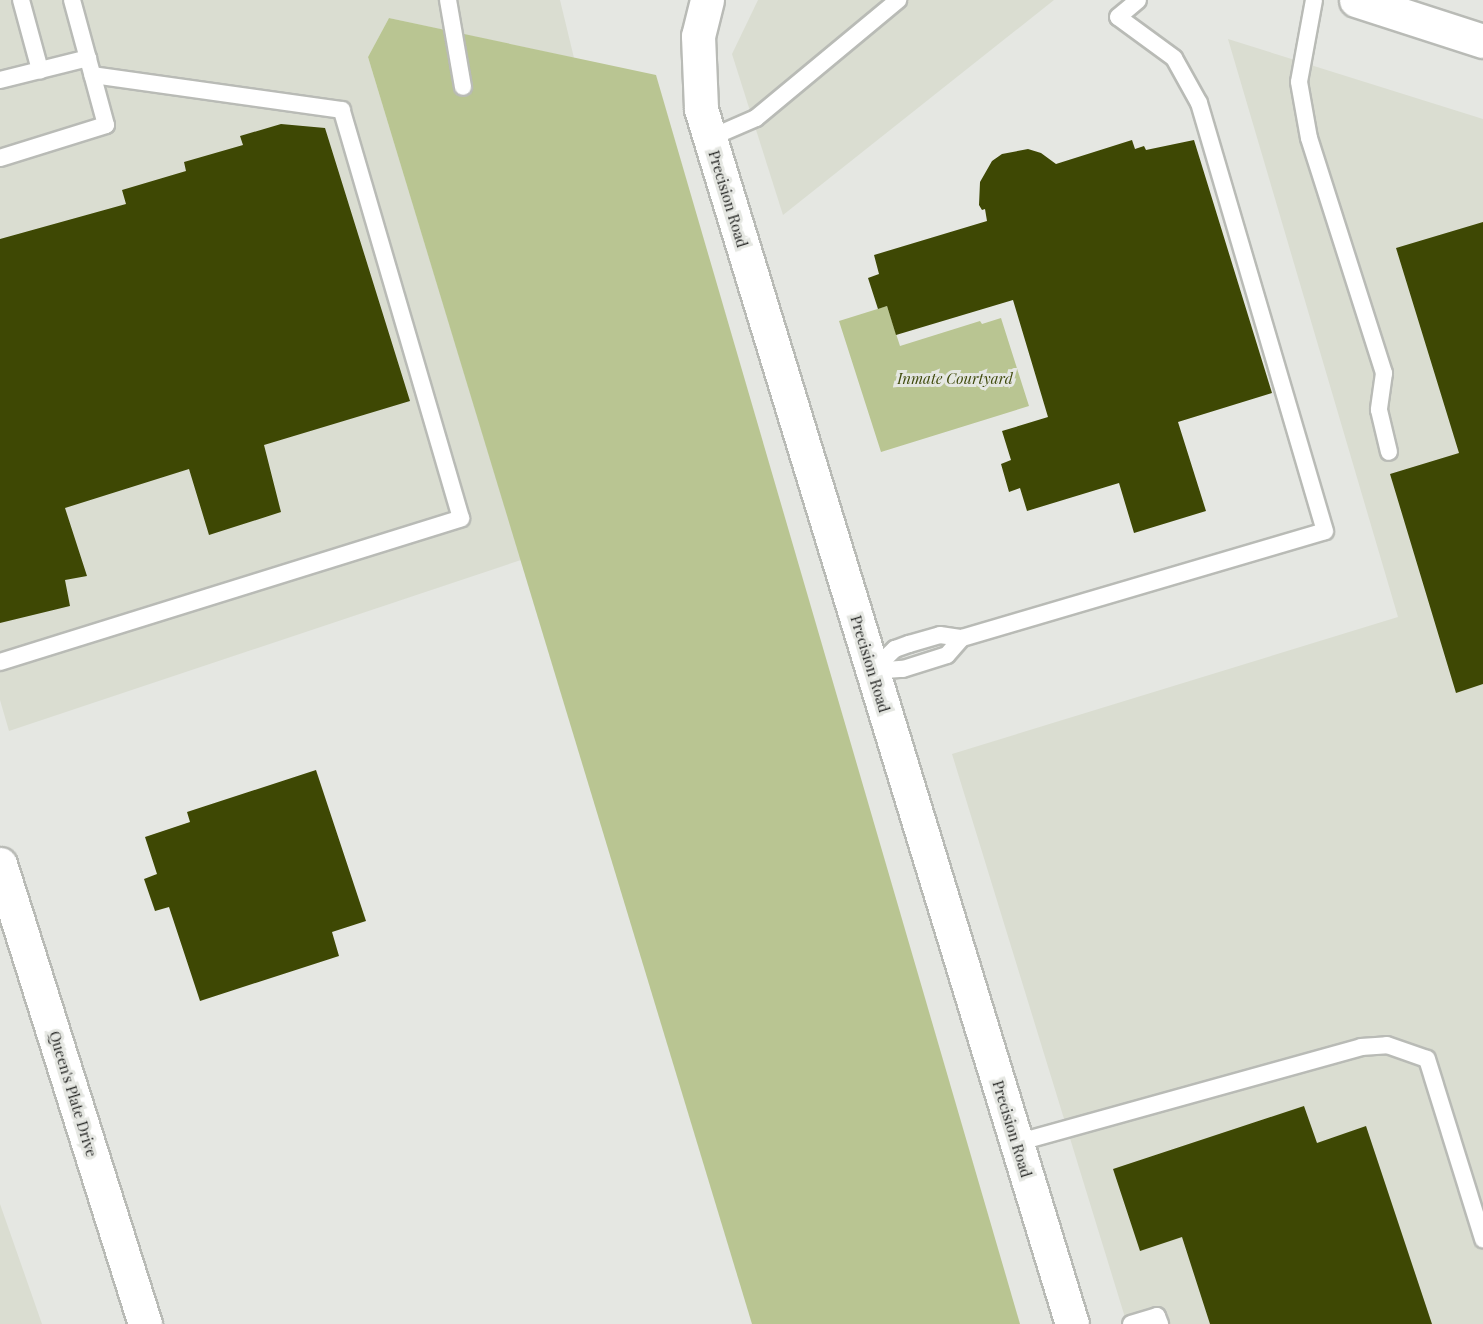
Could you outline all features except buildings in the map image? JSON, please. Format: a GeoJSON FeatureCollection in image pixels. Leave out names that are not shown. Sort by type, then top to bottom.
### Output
{"type":"FeatureCollection","features":[{"type":"Feature","properties":{"kind":"street","name":"Precision Road"},"geometry":{"type":"LineString","coordinates":[[706,0],[698,36],[701,109],[1072,1324]]}},
{"type":"Feature","properties":{"kind":"street"},"geometry":{"type":"LineString","coordinates":[[1356,0],[1483,41]]}},
{"type":"Feature","properties":{"kind":"street","name":"Queen's Plate Drive"},"geometry":{"type":"LineString","coordinates":[[0,864],[145,1324]]}},
{"type":"Feature","properties":{"kind":"lane"},"geometry":{"type":"LineString","coordinates":[[21,0],[40,70]]}},
{"type":"Feature","properties":{"kind":"lane"},"geometry":{"type":"LineString","coordinates":[[0,158],[106,125],[72,0]]}},
{"type":"Feature","properties":{"kind":"lane"},"geometry":{"type":"LineString","coordinates":[[448,0],[463,87]]}},
{"type":"Feature","properties":{"kind":"lane"},"geometry":{"type":"LineString","coordinates":[[710,138],[756,118],[898,0]]}},
{"type":"Feature","properties":{"kind":"lane"},"geometry":{"type":"LineString","coordinates":[[872,670],[903,669],[947,655],[962,638],[1325,531],[1199,103],[1174,58],[1118,17],[1138,0]]}},
{"type":"Feature","properties":{"kind":"lane"},"geometry":{"type":"LineString","coordinates":[[1314,0],[1299,82],[1309,138],[1383,373],[1378,410],[1389,452]]}},
{"type":"Feature","properties":{"kind":"lane"},"geometry":{"type":"LineString","coordinates":[[0,80],[88,58]]}},
{"type":"Feature","properties":{"kind":"lane"},"geometry":{"type":"LineString","coordinates":[[0,662],[461,518],[342,110],[92,75]]}},
{"type":"Feature","properties":{"kind":"lane"},"geometry":{"type":"LineString","coordinates":[[1017,1143],[1361,1047],[1387,1046],[1426,1059],[1483,1239]]}},
{"type":"Feature","properties":{"kind":"lane"},"geometry":{"type":"LineString","coordinates":[[1131,1324],[1157,1316],[1160,1324]]}},
{"type":"Feature","properties":{"kind":"shaded area"},"geometry":{"type":"Polygon","coordinates":[[[0,0],[560,0],[574,58],[389,18],[368,57],[521,560],[9,731],[0,700],[0,0]]]}},
{"type":"Feature","properties":{"kind":"shaded area"},"geometry":{"type":"Polygon","coordinates":[[[758,0],[1054,0],[783,215],[732,54],[758,0]]]}},
{"type":"Feature","properties":{"kind":"shaded area"},"geometry":{"type":"Polygon","coordinates":[[[1228,39],[1483,119],[1483,1324],[1127,1324],[952,754],[1398,617],[1228,39]]]}},
{"type":"Feature","properties":{"kind":"shaded area"},"geometry":{"type":"Polygon","coordinates":[[[0,1204],[42,1324],[0,1324],[0,1204]]]}},
{"type":"Feature","properties":{"kind":"green space"},"geometry":{"type":"Polygon","coordinates":[[[389,18],[656,75],[1020,1324],[752,1324],[368,57],[389,18]]]}},
{"type":"Feature","properties":{"kind":"green space","name":"Inmate Courtyard"},"geometry":{"type":"Polygon","coordinates":[[[887,306],[900,346],[980,321],[982,324],[1001,318],[1029,406],[881,452],[839,321],[887,306]]]}}]}
